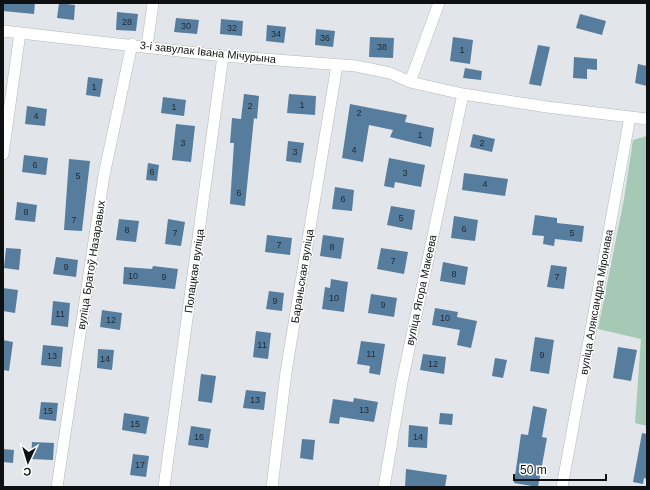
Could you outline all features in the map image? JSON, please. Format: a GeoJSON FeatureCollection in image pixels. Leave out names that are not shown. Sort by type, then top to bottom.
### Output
{"type":"FeatureCollection","features":[{"type":"Feature","properties":{"kind":"street"},"geometry":{"type":"LineString","coordinates":[[147,46],[153,3]]}},
{"type":"Feature","properties":{"kind":"street"},"geometry":{"type":"LineString","coordinates":[[410,82],[439,3]]}},
{"type":"Feature","properties":{"kind":"street","name":"3-і завулак Івана Мічурына"},"geometry":{"type":"LineString","coordinates":[[3,31],[132,44],[223,56],[356,66],[390,73],[410,82],[463,94],[546,108],[647,119]]}},
{"type":"Feature","properties":{"kind":"street"},"geometry":{"type":"LineString","coordinates":[[3,150],[20,33]]}},
{"type":"Feature","properties":{"kind":"street","name":"вуліца Братоў Назаравых"},"geometry":{"type":"LineString","coordinates":[[57,487],[104,175],[132,44]]}},
{"type":"Feature","properties":{"kind":"street","name":"Полацкая вуліца"},"geometry":{"type":"LineString","coordinates":[[164,487],[223,56]]}},
{"type":"Feature","properties":{"kind":"street","name":"Бараньская вуліца"},"geometry":{"type":"LineString","coordinates":[[272,487],[286,372],[337,65]]}},
{"type":"Feature","properties":{"kind":"street","name":"вуліца Ягора Макеева"},"geometry":{"type":"LineString","coordinates":[[384,487],[402,382],[463,94]]}},
{"type":"Feature","properties":{"kind":"street","name":"вуліца Аляксандра Міронава"},"geometry":{"type":"LineString","coordinates":[[562,487],[630,117]]}},
{"type":"Feature","properties":{"kind":"green space"},"geometry":{"type":"Polygon","coordinates":[[[647,136],[647,426],[635,423],[641,339],[598,329],[624,199],[633,140],[647,136]]]}},
{"type":"Feature","properties":{"kind":"building"},"geometry":{"type":"Polygon","coordinates":[[[3,3],[35,3],[34,14],[3,11],[3,3]]]}},
{"type":"Feature","properties":{"kind":"building"},"geometry":{"type":"Polygon","coordinates":[[[59,3],[75,5],[74,20],[57,18],[59,3]]]}},
{"type":"Feature","properties":{"kind":"building"},"geometry":{"type":"Polygon","coordinates":[[[117,12],[138,14],[136,31],[116,30],[117,12]]]}},
{"type":"Feature","properties":{"kind":"building"},"geometry":{"type":"Polygon","coordinates":[[[580,14],[606,21],[602,35],[576,28],[580,14]]]}},
{"type":"Feature","properties":{"kind":"building"},"geometry":{"type":"Polygon","coordinates":[[[176,18],[199,20],[197,34],[174,32],[176,18]]]}},
{"type":"Feature","properties":{"kind":"building"},"geometry":{"type":"Polygon","coordinates":[[[221,19],[243,21],[242,36],[220,34],[221,19]]]}},
{"type":"Feature","properties":{"kind":"building"},"geometry":{"type":"Polygon","coordinates":[[[267,25],[286,27],[284,43],[266,41],[267,25]]]}},
{"type":"Feature","properties":{"kind":"building"},"geometry":{"type":"Polygon","coordinates":[[[316,29],[335,31],[333,47],[315,45],[316,29]]]}},
{"type":"Feature","properties":{"kind":"building"},"geometry":{"type":"Polygon","coordinates":[[[370,37],[394,38],[393,58],[369,57],[370,37]]]}},
{"type":"Feature","properties":{"kind":"building"},"geometry":{"type":"Polygon","coordinates":[[[453,37],[473,40],[470,64],[450,61],[453,37]]]}},
{"type":"Feature","properties":{"kind":"building"},"geometry":{"type":"Polygon","coordinates":[[[538,45],[550,47],[541,86],[529,84],[538,45]]]}},
{"type":"Feature","properties":{"kind":"building"},"geometry":{"type":"Polygon","coordinates":[[[574,57],[597,59],[597,70],[587,69],[587,79],[573,78],[574,57]]]}},
{"type":"Feature","properties":{"kind":"building"},"geometry":{"type":"Polygon","coordinates":[[[638,64],[647,66],[647,86],[635,83],[638,64]]]}},
{"type":"Feature","properties":{"kind":"building"},"geometry":{"type":"Polygon","coordinates":[[[465,68],[482,71],[481,80],[463,78],[465,68]]]}},
{"type":"Feature","properties":{"kind":"building"},"geometry":{"type":"Polygon","coordinates":[[[88,77],[103,79],[100,97],[86,95],[88,77]]]}},
{"type":"Feature","properties":{"kind":"building"},"geometry":{"type":"Polygon","coordinates":[[[244,94],[259,96],[257,119],[254,118],[245,206],[230,204],[234,143],[230,143],[232,118],[241,119],[244,94]]]}},
{"type":"Feature","properties":{"kind":"building"},"geometry":{"type":"Polygon","coordinates":[[[289,94],[316,96],[315,115],[287,113],[289,94]]]}},
{"type":"Feature","properties":{"kind":"building"},"geometry":{"type":"Polygon","coordinates":[[[163,97],[186,100],[184,116],[161,113],[163,97]]]}},
{"type":"Feature","properties":{"kind":"building"},"geometry":{"type":"Polygon","coordinates":[[[350,104],[407,115],[405,122],[434,128],[431,147],[390,137],[393,130],[369,125],[363,162],[342,158],[350,104]]]}},
{"type":"Feature","properties":{"kind":"building"},"geometry":{"type":"Polygon","coordinates":[[[27,106],[47,109],[45,126],[25,124],[27,106]]]}},
{"type":"Feature","properties":{"kind":"building"},"geometry":{"type":"Polygon","coordinates":[[[176,124],[195,126],[191,162],[172,160],[176,124]]]}},
{"type":"Feature","properties":{"kind":"building"},"geometry":{"type":"Polygon","coordinates":[[[473,134],[495,139],[492,152],[470,147],[473,134]]]}},
{"type":"Feature","properties":{"kind":"building"},"geometry":{"type":"Polygon","coordinates":[[[288,141],[304,143],[301,163],[286,161],[288,141]]]}},
{"type":"Feature","properties":{"kind":"building"},"geometry":{"type":"Polygon","coordinates":[[[24,155],[48,158],[46,175],[22,172],[24,155]]]}},
{"type":"Feature","properties":{"kind":"building"},"geometry":{"type":"Polygon","coordinates":[[[389,158],[425,165],[421,187],[395,182],[394,188],[384,186],[389,158]]]}},
{"type":"Feature","properties":{"kind":"building"},"geometry":{"type":"Polygon","coordinates":[[[69,159],[90,161],[82,231],[64,230],[69,159]]]}},
{"type":"Feature","properties":{"kind":"building"},"geometry":{"type":"Polygon","coordinates":[[[148,163],[159,165],[157,181],[146,180],[148,163]]]}},
{"type":"Feature","properties":{"kind":"building"},"geometry":{"type":"Polygon","coordinates":[[[464,173],[508,179],[505,196],[462,190],[464,173]]]}},
{"type":"Feature","properties":{"kind":"building"},"geometry":{"type":"Polygon","coordinates":[[[335,187],[354,190],[352,211],[332,209],[335,187]]]}},
{"type":"Feature","properties":{"kind":"building"},"geometry":{"type":"Polygon","coordinates":[[[17,202],[37,205],[35,222],[15,220],[17,202]]]}},
{"type":"Feature","properties":{"kind":"building"},"geometry":{"type":"Polygon","coordinates":[[[391,206],[415,210],[412,230],[387,225],[391,206]]]}},
{"type":"Feature","properties":{"kind":"building"},"geometry":{"type":"Polygon","coordinates":[[[535,215],[557,218],[557,223],[584,226],[582,242],[555,239],[554,246],[543,244],[544,236],[532,235],[535,215]]]}},
{"type":"Feature","properties":{"kind":"building"},"geometry":{"type":"Polygon","coordinates":[[[454,216],[478,220],[475,241],[451,238],[454,216]]]}},
{"type":"Feature","properties":{"kind":"building"},"geometry":{"type":"Polygon","coordinates":[[[119,219],[139,221],[136,242],[116,240],[119,219]]]}},
{"type":"Feature","properties":{"kind":"building"},"geometry":{"type":"Polygon","coordinates":[[[168,219],[185,222],[181,246],[165,244],[168,219]]]}},
{"type":"Feature","properties":{"kind":"building"},"geometry":{"type":"Polygon","coordinates":[[[267,235],[292,238],[290,255],[265,252],[267,235]]]}},
{"type":"Feature","properties":{"kind":"building"},"geometry":{"type":"Polygon","coordinates":[[[323,235],[344,238],[341,259],[320,256],[323,235]]]}},
{"type":"Feature","properties":{"kind":"building"},"geometry":{"type":"Polygon","coordinates":[[[6,248],[21,249],[19,270],[4,268],[6,248]]]}},
{"type":"Feature","properties":{"kind":"building"},"geometry":{"type":"Polygon","coordinates":[[[381,248],[408,252],[404,274],[377,269],[381,248]]]}},
{"type":"Feature","properties":{"kind":"building"},"geometry":{"type":"Polygon","coordinates":[[[56,257],[78,260],[76,277],[53,274],[56,257]]]}},
{"type":"Feature","properties":{"kind":"building"},"geometry":{"type":"Polygon","coordinates":[[[443,262],[468,267],[465,285],[440,281],[443,262]]]}},
{"type":"Feature","properties":{"kind":"building"},"geometry":{"type":"Polygon","coordinates":[[[551,265],[567,267],[564,289],[547,287],[551,265]]]}},
{"type":"Feature","properties":{"kind":"building"},"geometry":{"type":"Polygon","coordinates":[[[153,266],[178,269],[175,289],[123,284],[124,267],[152,269],[153,266]]]}},
{"type":"Feature","properties":{"kind":"building"},"geometry":{"type":"Polygon","coordinates":[[[331,279],[348,282],[344,312],[322,309],[325,287],[330,288],[331,279]]]}},
{"type":"Feature","properties":{"kind":"building"},"geometry":{"type":"Polygon","coordinates":[[[3,288],[18,290],[15,313],[3,311],[3,288]]]}},
{"type":"Feature","properties":{"kind":"building"},"geometry":{"type":"Polygon","coordinates":[[[269,291],[284,293],[282,311],[266,309],[269,291]]]}},
{"type":"Feature","properties":{"kind":"building"},"geometry":{"type":"Polygon","coordinates":[[[371,294],[397,298],[394,317],[368,313],[371,294]]]}},
{"type":"Feature","properties":{"kind":"building"},"geometry":{"type":"Polygon","coordinates":[[[53,301],[70,303],[68,327],[51,325],[53,301]]]}},
{"type":"Feature","properties":{"kind":"building"},"geometry":{"type":"Polygon","coordinates":[[[435,308],[458,312],[457,317],[477,321],[471,348],[457,345],[460,330],[432,325],[435,308]]]}},
{"type":"Feature","properties":{"kind":"building"},"geometry":{"type":"Polygon","coordinates":[[[102,310],[122,313],[120,330],[100,327],[102,310]]]}},
{"type":"Feature","properties":{"kind":"building"},"geometry":{"type":"Polygon","coordinates":[[[256,331],[271,333],[268,359],[253,357],[256,331]]]}},
{"type":"Feature","properties":{"kind":"building"},"geometry":{"type":"Polygon","coordinates":[[[535,337],[554,340],[549,374],[530,371],[535,337]]]}},
{"type":"Feature","properties":{"kind":"building"},"geometry":{"type":"Polygon","coordinates":[[[3,340],[13,342],[9,371],[3,370],[3,340]]]}},
{"type":"Feature","properties":{"kind":"building"},"geometry":{"type":"Polygon","coordinates":[[[361,341],[385,344],[380,375],[369,373],[370,366],[357,364],[361,341]]]}},
{"type":"Feature","properties":{"kind":"building"},"geometry":{"type":"Polygon","coordinates":[[[43,345],[63,347],[61,367],[41,365],[43,345]]]}},
{"type":"Feature","properties":{"kind":"building"},"geometry":{"type":"Polygon","coordinates":[[[618,347],[637,350],[631,381],[613,378],[618,347]]]}},
{"type":"Feature","properties":{"kind":"building"},"geometry":{"type":"Polygon","coordinates":[[[98,349],[114,350],[112,370],[97,368],[98,349]]]}},
{"type":"Feature","properties":{"kind":"building"},"geometry":{"type":"Polygon","coordinates":[[[423,354],[446,357],[444,374],[420,370],[423,354]]]}},
{"type":"Feature","properties":{"kind":"building"},"geometry":{"type":"Polygon","coordinates":[[[495,358],[507,360],[503,378],[492,376],[495,358]]]}},
{"type":"Feature","properties":{"kind":"building"},"geometry":{"type":"Polygon","coordinates":[[[201,374],[216,376],[212,403],[198,401],[201,374]]]}},
{"type":"Feature","properties":{"kind":"building"},"geometry":{"type":"Polygon","coordinates":[[[246,390],[266,392],[264,410],[243,408],[246,390]]]}},
{"type":"Feature","properties":{"kind":"building"},"geometry":{"type":"Polygon","coordinates":[[[354,398],[378,402],[374,422],[340,417],[339,424],[329,423],[333,399],[353,402],[354,398]]]}},
{"type":"Feature","properties":{"kind":"building"},"geometry":{"type":"Polygon","coordinates":[[[41,402],[58,403],[56,421],[39,419],[41,402]]]}},
{"type":"Feature","properties":{"kind":"building"},"geometry":{"type":"Polygon","coordinates":[[[533,406],[547,409],[542,437],[547,438],[538,487],[514,483],[521,434],[528,435],[533,406]]]}},
{"type":"Feature","properties":{"kind":"building"},"geometry":{"type":"Polygon","coordinates":[[[124,413],[149,417],[146,434],[122,430],[124,413]]]}},
{"type":"Feature","properties":{"kind":"building"},"geometry":{"type":"Polygon","coordinates":[[[440,413],[453,414],[452,425],[439,424],[440,413]]]}},
{"type":"Feature","properties":{"kind":"building"},"geometry":{"type":"Polygon","coordinates":[[[409,425],[428,427],[427,448],[408,447],[409,425]]]}},
{"type":"Feature","properties":{"kind":"building"},"geometry":{"type":"Polygon","coordinates":[[[191,426],[211,429],[208,448],[188,445],[191,426]]]}},
{"type":"Feature","properties":{"kind":"building"},"geometry":{"type":"Polygon","coordinates":[[[642,433],[647,434],[647,479],[644,478],[643,484],[633,482],[642,433]]]}},
{"type":"Feature","properties":{"kind":"building"},"geometry":{"type":"Polygon","coordinates":[[[302,439],[315,440],[313,460],[300,458],[302,439]]]}},
{"type":"Feature","properties":{"kind":"building"},"geometry":{"type":"Polygon","coordinates":[[[32,442],[54,443],[53,460],[31,459],[32,442]]]}},
{"type":"Feature","properties":{"kind":"building"},"geometry":{"type":"Polygon","coordinates":[[[3,449],[14,450],[13,463],[3,462],[3,449]]]}},
{"type":"Feature","properties":{"kind":"building"},"geometry":{"type":"Polygon","coordinates":[[[133,454],[149,456],[146,477],[130,475],[133,454]]]}},
{"type":"Feature","properties":{"kind":"building"},"geometry":{"type":"Polygon","coordinates":[[[406,469],[447,475],[445,487],[405,487],[406,469]]]}}]}
